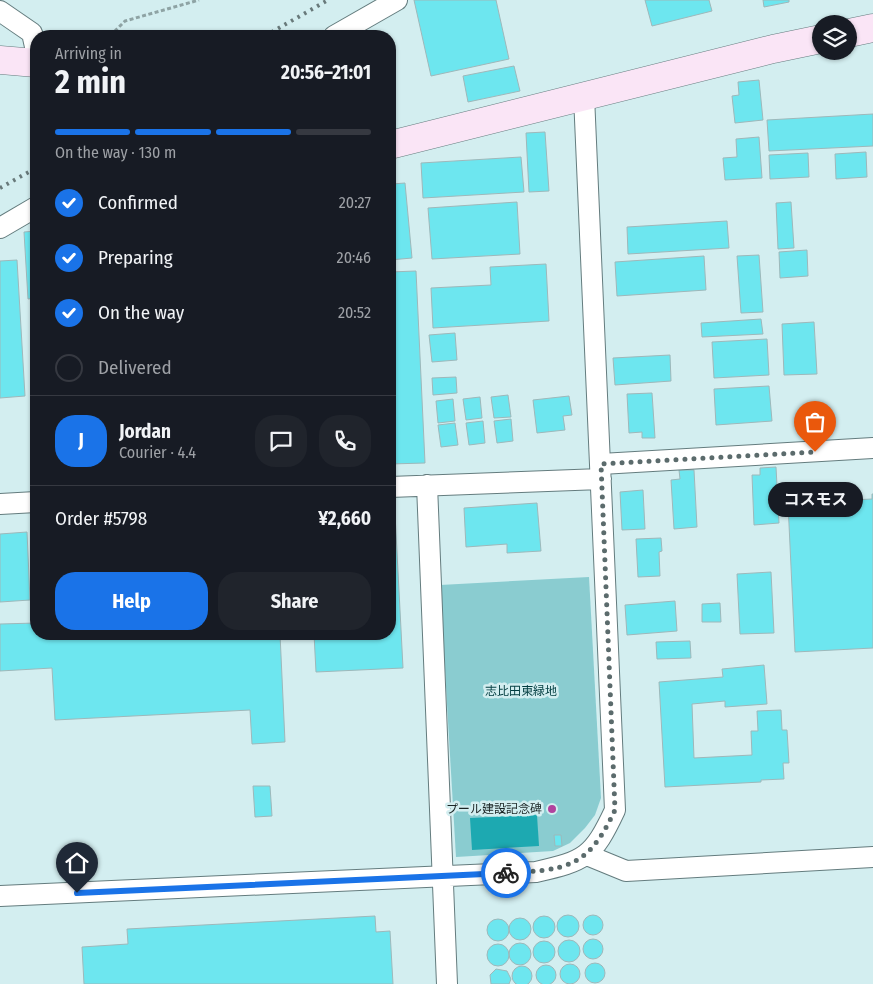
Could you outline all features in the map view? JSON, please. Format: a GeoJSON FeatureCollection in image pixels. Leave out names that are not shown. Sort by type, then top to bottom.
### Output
{"type":"FeatureCollection","features":[{"type":"Feature","properties":{"kind":"street"},"geometry":{"type":"LineString","coordinates":[[344,30],[397,0]]}},
{"type":"Feature","properties":{"kind":"street"},"geometry":{"type":"LineString","coordinates":[[0,11],[30,32]]}},
{"type":"Feature","properties":{"kind":"street"},"geometry":{"type":"LineString","coordinates":[[857,31],[873,28]]}},
{"type":"Feature","properties":{"kind":"street"},"geometry":{"type":"LineString","coordinates":[[396,143],[812,41]]}},
{"type":"Feature","properties":{"kind":"street"},"geometry":{"type":"LineString","coordinates":[[0,60],[30,62]]}},
{"type":"Feature","properties":{"kind":"street"},"geometry":{"type":"LineString","coordinates":[[0,896],[536,872],[572,863],[587,855],[603,836],[615,810],[584,96]]}},
{"type":"Feature","properties":{"kind":"street"},"geometry":{"type":"LineString","coordinates":[[0,228],[30,210]]}},
{"type":"Feature","properties":{"kind":"street"},"geometry":{"type":"LineString","coordinates":[[396,487],[601,472],[873,448]]}},
{"type":"Feature","properties":{"kind":"street"},"geometry":{"type":"LineString","coordinates":[[427,485],[447,984]]}},
{"type":"Feature","properties":{"kind":"street"},"geometry":{"type":"LineString","coordinates":[[0,504],[30,502]]}},
{"type":"Feature","properties":{"kind":"street"},"geometry":{"type":"LineString","coordinates":[[587,855],[626,870],[873,857]]}},
{"type":"Feature","properties":{"kind":"path"},"geometry":{"type":"LineString","coordinates":[[116,30],[125,21],[199,0]]}},
{"type":"Feature","properties":{"kind":"green space","name":"志比田東緑地"},"geometry":{"type":"Polygon","coordinates":[[[589,577],[601,798],[595,815],[570,843],[553,851],[456,857],[440,585],[589,577]]]}},
{"type":"Feature","properties":{"kind":"shaded area"},"geometry":{"type":"Polygon","coordinates":[[[537,815],[539,846],[472,850],[470,818],[537,815]]]}},
{"type":"Feature","properties":{"kind":"building"},"geometry":{"type":"Polygon","coordinates":[[[414,0],[496,0],[509,59],[431,76],[414,0]]]}},
{"type":"Feature","properties":{"kind":"building"},"geometry":{"type":"Polygon","coordinates":[[[645,0],[709,0],[712,11],[652,26],[645,0]]]}},
{"type":"Feature","properties":{"kind":"building"},"geometry":{"type":"Polygon","coordinates":[[[763,0],[789,0],[789,2],[764,7],[763,0]]]}},
{"type":"Feature","properties":{"kind":"building"},"geometry":{"type":"Polygon","coordinates":[[[514,66],[520,91],[468,102],[463,76],[514,66]]]}},
{"type":"Feature","properties":{"kind":"building"},"geometry":{"type":"Polygon","coordinates":[[[759,80],[763,120],[735,123],[732,96],[739,95],[738,82],[759,80]]]}},
{"type":"Feature","properties":{"kind":"building"},"geometry":{"type":"Polygon","coordinates":[[[873,114],[873,146],[769,151],[767,120],[873,114]]]}},
{"type":"Feature","properties":{"kind":"building"},"geometry":{"type":"Polygon","coordinates":[[[545,132],[549,191],[529,192],[526,133],[545,132]]]}},
{"type":"Feature","properties":{"kind":"building"},"geometry":{"type":"Polygon","coordinates":[[[759,137],[762,178],[725,180],[723,158],[737,157],[736,139],[759,137]]]}},
{"type":"Feature","properties":{"kind":"building"},"geometry":{"type":"Polygon","coordinates":[[[866,152],[867,177],[836,179],[835,154],[866,152]]]}},
{"type":"Feature","properties":{"kind":"building"},"geometry":{"type":"Polygon","coordinates":[[[808,153],[809,177],[770,179],[769,155],[808,153]]]}},
{"type":"Feature","properties":{"kind":"building"},"geometry":{"type":"Polygon","coordinates":[[[521,157],[524,192],[423,198],[421,163],[521,157]]]}},
{"type":"Feature","properties":{"kind":"building"},"geometry":{"type":"Polygon","coordinates":[[[405,183],[412,258],[396,259],[396,184],[405,183]]]}},
{"type":"Feature","properties":{"kind":"building"},"geometry":{"type":"Polygon","coordinates":[[[517,202],[520,254],[432,259],[428,208],[517,202]]]}},
{"type":"Feature","properties":{"kind":"building"},"geometry":{"type":"Polygon","coordinates":[[[791,202],[794,248],[778,249],[776,203],[791,202]]]}},
{"type":"Feature","properties":{"kind":"building"},"geometry":{"type":"Polygon","coordinates":[[[727,221],[729,248],[628,254],[627,227],[727,221]]]}},
{"type":"Feature","properties":{"kind":"building"},"geometry":{"type":"Polygon","coordinates":[[[24,232],[30,232],[30,299],[28,299],[24,232]]]}},
{"type":"Feature","properties":{"kind":"building"},"geometry":{"type":"Polygon","coordinates":[[[807,250],[808,276],[780,278],[779,252],[807,250]]]}},
{"type":"Feature","properties":{"kind":"building"},"geometry":{"type":"Polygon","coordinates":[[[759,255],[763,312],[741,313],[737,256],[759,255]]]}},
{"type":"Feature","properties":{"kind":"building"},"geometry":{"type":"Polygon","coordinates":[[[704,256],[706,290],[617,296],[615,262],[704,256]]]}},
{"type":"Feature","properties":{"kind":"building"},"geometry":{"type":"Polygon","coordinates":[[[17,260],[25,396],[0,398],[0,261],[17,260]]]}},
{"type":"Feature","properties":{"kind":"building"},"geometry":{"type":"Polygon","coordinates":[[[546,264],[549,321],[433,328],[431,288],[491,285],[490,267],[546,264]]]}},
{"type":"Feature","properties":{"kind":"building"},"geometry":{"type":"Polygon","coordinates":[[[416,271],[425,463],[396,464],[396,272],[416,271]]]}},
{"type":"Feature","properties":{"kind":"building"},"geometry":{"type":"Polygon","coordinates":[[[761,319],[763,334],[702,337],[701,323],[761,319]]]}},
{"type":"Feature","properties":{"kind":"building"},"geometry":{"type":"Polygon","coordinates":[[[814,322],[817,374],[784,375],[782,324],[814,322]]]}},
{"type":"Feature","properties":{"kind":"building"},"geometry":{"type":"Polygon","coordinates":[[[455,333],[457,360],[432,362],[429,335],[455,333]]]}},
{"type":"Feature","properties":{"kind":"building"},"geometry":{"type":"Polygon","coordinates":[[[767,339],[769,375],[714,378],[712,342],[767,339]]]}},
{"type":"Feature","properties":{"kind":"building"},"geometry":{"type":"Polygon","coordinates":[[[670,355],[671,381],[615,385],[613,358],[670,355]]]}},
{"type":"Feature","properties":{"kind":"building"},"geometry":{"type":"Polygon","coordinates":[[[456,377],[457,393],[433,395],[432,378],[456,377]]]}},
{"type":"Feature","properties":{"kind":"building"},"geometry":{"type":"Polygon","coordinates":[[[769,386],[772,421],[716,425],[714,389],[769,386]]]}},
{"type":"Feature","properties":{"kind":"building"},"geometry":{"type":"Polygon","coordinates":[[[652,393],[655,438],[642,438],[642,432],[629,433],[627,394],[652,393]]]}},
{"type":"Feature","properties":{"kind":"building"},"geometry":{"type":"Polygon","coordinates":[[[508,395],[511,417],[494,418],[491,397],[508,395]]]}},
{"type":"Feature","properties":{"kind":"building"},"geometry":{"type":"Polygon","coordinates":[[[569,396],[572,415],[563,416],[565,430],[537,433],[533,400],[569,396]]]}},
{"type":"Feature","properties":{"kind":"building"},"geometry":{"type":"Polygon","coordinates":[[[480,397],[482,418],[466,420],[463,399],[480,397]]]}},
{"type":"Feature","properties":{"kind":"building"},"geometry":{"type":"Polygon","coordinates":[[[453,399],[455,421],[438,423],[436,401],[453,399]]]}},
{"type":"Feature","properties":{"kind":"building"},"geometry":{"type":"Polygon","coordinates":[[[511,419],[513,441],[497,443],[494,421],[511,419]]]}},
{"type":"Feature","properties":{"kind":"building"},"geometry":{"type":"Polygon","coordinates":[[[483,421],[485,443],[469,445],[466,423],[483,421]]]}},
{"type":"Feature","properties":{"kind":"building"},"geometry":{"type":"Polygon","coordinates":[[[455,423],[458,445],[441,447],[438,425],[455,423]]]}},
{"type":"Feature","properties":{"kind":"building"},"geometry":{"type":"Polygon","coordinates":[[[776,467],[779,523],[754,525],[752,475],[760,475],[760,468],[776,467]]]}},
{"type":"Feature","properties":{"kind":"building"},"geometry":{"type":"Polygon","coordinates":[[[679,470],[694,470],[697,527],[674,529],[671,480],[680,479],[679,470]]]}},
{"type":"Feature","properties":{"kind":"building"},"geometry":{"type":"Polygon","coordinates":[[[643,490],[645,529],[622,530],[620,492],[643,490]]]}},
{"type":"Feature","properties":{"kind":"building"},"geometry":{"type":"Polygon","coordinates":[[[872,494],[873,648],[795,652],[788,503],[872,499],[872,494]]]}},
{"type":"Feature","properties":{"kind":"building"},"geometry":{"type":"Polygon","coordinates":[[[537,503],[541,551],[507,553],[507,544],[466,547],[464,508],[537,503]]]}},
{"type":"Feature","properties":{"kind":"building"},"geometry":{"type":"Polygon","coordinates":[[[27,532],[30,600],[0,602],[0,534],[27,532]]]}},
{"type":"Feature","properties":{"kind":"building"},"geometry":{"type":"Polygon","coordinates":[[[396,533],[403,668],[316,672],[314,640],[396,640],[396,533]]]}},
{"type":"Feature","properties":{"kind":"building"},"geometry":{"type":"Polygon","coordinates":[[[661,538],[662,551],[659,552],[660,576],[638,577],[636,539],[661,538]]]}},
{"type":"Feature","properties":{"kind":"building"},"geometry":{"type":"Polygon","coordinates":[[[771,572],[774,633],[740,634],[737,574],[771,572]]]}},
{"type":"Feature","properties":{"kind":"building"},"geometry":{"type":"Polygon","coordinates":[[[675,601],[677,631],[627,635],[625,605],[675,601]]]}},
{"type":"Feature","properties":{"kind":"building"},"geometry":{"type":"Polygon","coordinates":[[[720,603],[721,622],[702,622],[702,604],[720,603]]]}},
{"type":"Feature","properties":{"kind":"building"},"geometry":{"type":"Polygon","coordinates":[[[30,623],[30,640],[280,640],[285,742],[252,744],[250,710],[55,720],[52,668],[0,671],[0,624],[30,623]]]}},
{"type":"Feature","properties":{"kind":"building"},"geometry":{"type":"Polygon","coordinates":[[[690,641],[691,658],[657,659],[656,642],[690,641]]]}},
{"type":"Feature","properties":{"kind":"building"},"geometry":{"type":"Polygon","coordinates":[[[764,665],[767,704],[725,707],[725,701],[692,704],[694,758],[752,755],[751,731],[758,731],[757,711],[781,710],[782,730],[787,730],[789,763],[783,763],[784,779],[665,787],[659,682],[723,677],[722,669],[764,665]]]}},
{"type":"Feature","properties":{"kind":"building"},"geometry":{"type":"Polygon","coordinates":[[[253,786],[270,786],[272,816],[255,817],[253,786]]]}},
{"type":"Feature","properties":{"kind":"building"},"geometry":{"type":"Polygon","coordinates":[[[554,835],[561,835],[562,846],[555,846],[554,835]]]}},
{"type":"Feature","properties":{"kind":"building"},"geometry":{"type":"Polygon","coordinates":[[[568,915],[578,922],[579,926],[572,936],[568,937],[558,930],[557,926],[564,916],[568,915]]]}},
{"type":"Feature","properties":{"kind":"building"},"geometry":{"type":"Polygon","coordinates":[[[593,915],[600,918],[603,925],[600,932],[593,935],[586,932],[583,925],[586,918],[593,915]]]}},
{"type":"Feature","properties":{"kind":"building"},"geometry":{"type":"Polygon","coordinates":[[[375,916],[376,932],[390,931],[393,984],[84,984],[82,947],[128,944],[127,929],[375,916]]]}},
{"type":"Feature","properties":{"kind":"building"},"geometry":{"type":"Polygon","coordinates":[[[544,916],[554,923],[555,927],[548,937],[544,938],[534,931],[533,927],[540,917],[544,916]]]}},
{"type":"Feature","properties":{"kind":"building"},"geometry":{"type":"Polygon","coordinates":[[[520,918],[530,925],[531,929],[524,939],[520,940],[510,933],[509,929],[516,919],[520,918]]]}},
{"type":"Feature","properties":{"kind":"building"},"geometry":{"type":"Polygon","coordinates":[[[498,919],[508,926],[509,930],[502,940],[498,941],[488,934],[487,930],[494,920],[498,919]]]}},
{"type":"Feature","properties":{"kind":"building"},"geometry":{"type":"Polygon","coordinates":[[[593,939],[600,942],[603,949],[600,956],[593,959],[586,956],[583,949],[586,942],[593,939]]]}},
{"type":"Feature","properties":{"kind":"building"},"geometry":{"type":"Polygon","coordinates":[[[569,940],[579,947],[580,951],[573,961],[569,962],[559,955],[558,951],[565,941],[569,940]]]}},
{"type":"Feature","properties":{"kind":"building"},"geometry":{"type":"Polygon","coordinates":[[[544,941],[554,948],[555,952],[548,962],[544,963],[534,956],[533,952],[540,942],[544,941]]]}},
{"type":"Feature","properties":{"kind":"building"},"geometry":{"type":"Polygon","coordinates":[[[520,943],[530,950],[531,954],[524,964],[520,965],[510,958],[509,954],[516,944],[520,943]]]}},
{"type":"Feature","properties":{"kind":"building"},"geometry":{"type":"Polygon","coordinates":[[[498,944],[508,951],[509,955],[502,965],[498,966],[488,959],[487,955],[494,945],[498,944]]]}},
{"type":"Feature","properties":{"kind":"building"},"geometry":{"type":"Polygon","coordinates":[[[595,963],[602,966],[605,973],[602,980],[595,983],[588,980],[585,973],[588,966],[595,963]]]}},
{"type":"Feature","properties":{"kind":"building"},"geometry":{"type":"Polygon","coordinates":[[[566,964],[574,964],[580,970],[580,978],[574,984],[566,984],[560,978],[560,970],[566,964]]]}},
{"type":"Feature","properties":{"kind":"building"},"geometry":{"type":"Polygon","coordinates":[[[546,965],[553,968],[556,975],[553,982],[546,985],[539,982],[536,975],[539,968],[546,965]]]}},
{"type":"Feature","properties":{"kind":"building"},"geometry":{"type":"Polygon","coordinates":[[[518,967],[526,967],[531,972],[531,980],[526,985],[518,985],[513,980],[513,972],[518,967]]]}},
{"type":"Feature","properties":{"kind":"building"},"geometry":{"type":"Polygon","coordinates":[[[496,969],[507,971],[511,979],[509,984],[491,984],[490,975],[496,969]]]}},
{"type":"Feature","properties":{"kind":"railway"},"geometry":{"type":"LineString","coordinates":[[276,30],[328,0]]}},
{"type":"Feature","properties":{"kind":"railway"},"geometry":{"type":"LineString","coordinates":[[0,188],[30,171]]}},
{"type":"Feature","properties":{"kind":"way so far"},"geometry":{"type":"LineString","coordinates":[[506,873],[536,872],[572,863],[587,855],[603,836],[615,810],[601,464],[815,452]]}},
{"type":"Feature","properties":{"kind":"place","name":"コスモス"},"geometry":{"type":"Point","coordinates":[815,452]}},
{"type":"Feature","properties":{"kind":"place","name":"プール建設記念碑"},"geometry":{"type":"Point","coordinates":[552,809]}},
{"type":"Feature","properties":{"kind":"route"},"geometry":{"type":"LineString","coordinates":[[77,893],[506,873]]}}]}
